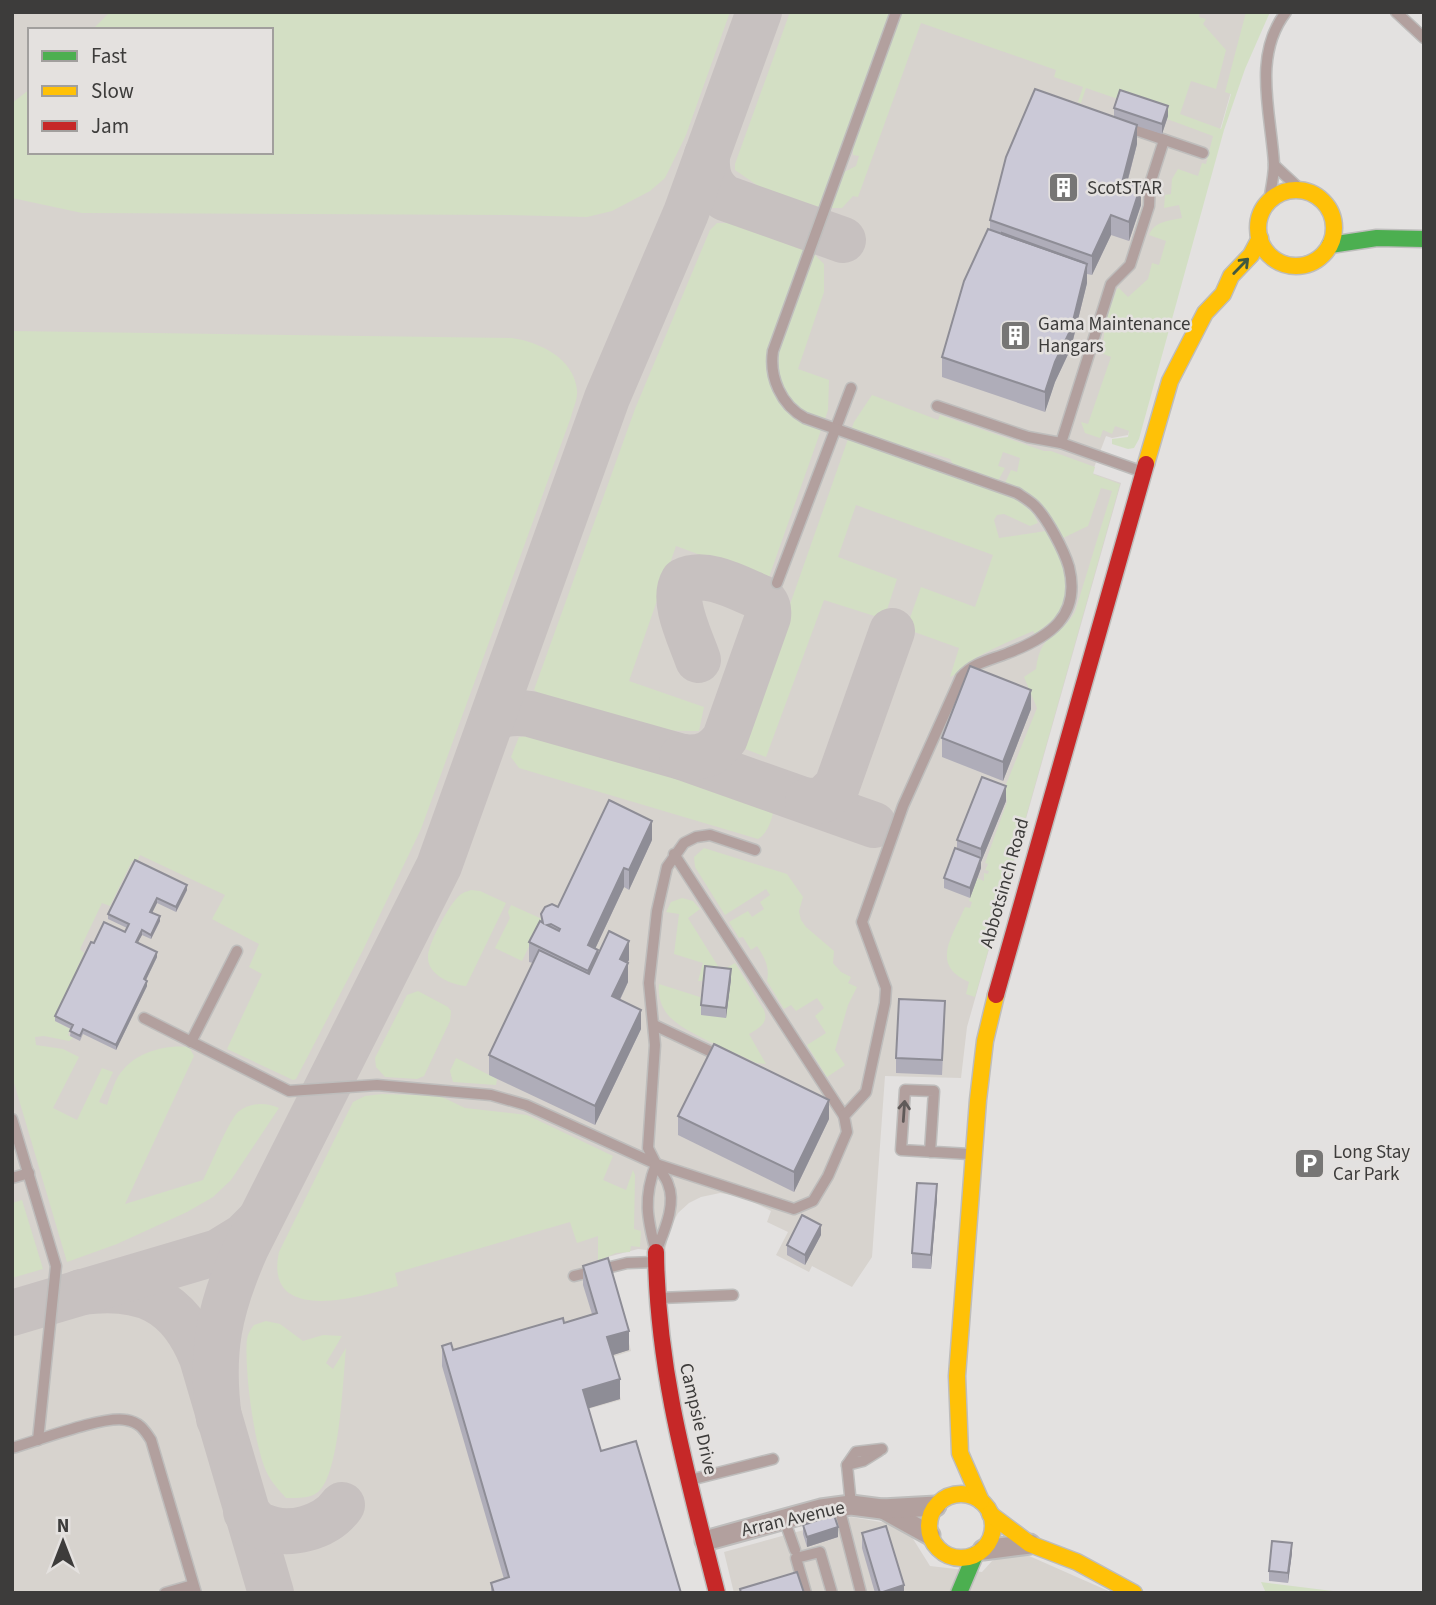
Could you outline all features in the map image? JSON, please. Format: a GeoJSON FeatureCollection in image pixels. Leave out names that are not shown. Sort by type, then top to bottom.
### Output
{"type":"FeatureCollection","features":[{"type":"Feature","properties":{"kind":"street"},"geometry":{"type":"LineString","coordinates":[[1290,191],[1314,194],[1323,201],[1336,214],[1334,234],[1323,255],[1302,266],[1279,262],[1265,250],[1260,238],[1259,222],[1269,201],[1290,191]]}},
{"type":"Feature","properties":{"kind":"street"},"geometry":{"type":"LineString","coordinates":[[1366,225],[1398,236]]}},
{"type":"Feature","properties":{"kind":"street"},"geometry":{"type":"LineString","coordinates":[[1330,246],[1355,239],[1398,236],[1424,239]]}},
{"type":"Feature","properties":{"kind":"street"},"geometry":{"type":"LineString","coordinates":[[1223,294],[1231,276],[1251,255],[1260,238]]}},
{"type":"Feature","properties":{"kind":"street"},"geometry":{"type":"LineString","coordinates":[[1223,294],[1242,286],[1279,262]]}},
{"type":"Feature","properties":{"kind":"street","name":"Abbotsinch Road"},"geometry":{"type":"LineString","coordinates":[[986,1507],[960,1453],[957,1376],[973,1155],[985,1041],[998,985],[1170,381],[1205,313],[1223,294]]}},
{"type":"Feature","properties":{"kind":"street","name":"Campsie Drive"},"geometry":{"type":"LineString","coordinates":[[656,1257],[656,1298],[665,1376],[717,1593]]}},
{"type":"Feature","properties":{"kind":"street","name":"Abbotsinch Road"},"geometry":{"type":"LineString","coordinates":[[940,1503],[960,1453]]}},
{"type":"Feature","properties":{"kind":"street"},"geometry":{"type":"LineString","coordinates":[[1030,1544],[960,1558],[945,1555],[930,1535],[929,1520],[940,1503],[963,1494],[986,1507],[1030,1544],[1077,1562],[1103,1582],[1134,1593]]}},
{"type":"Feature","properties":{"kind":"street","name":"Arran Avenue"},"geometry":{"type":"LineString","coordinates":[[705,1541],[784,1518],[845,1506],[882,1509],[940,1503]]}},
{"type":"Feature","properties":{"kind":"street"},"geometry":{"type":"LineString","coordinates":[[958,1593],[993,1529],[986,1507]]}},
{"type":"Feature","properties":{"kind":"street","name":"Arran Avenue"},"geometry":{"type":"LineString","coordinates":[[882,1509],[930,1535]]}},
{"type":"Feature","properties":{"kind":"street"},"geometry":{"type":"LineString","coordinates":[[945,1555],[958,1593]]}},
{"type":"Feature","properties":{"kind":"lane"},"geometry":{"type":"LineString","coordinates":[[844,1116],[866,1092],[885,1003],[887,988],[862,922],[903,806],[961,677],[970,667],[1038,640],[1060,623],[1072,601],[1072,583],[1067,561],[1048,524],[1035,506],[1017,493],[804,418],[788,405],[776,383],[772,360],[778,339],[896,12]]}},
{"type":"Feature","properties":{"kind":"lane"},"geometry":{"type":"LineString","coordinates":[[1269,201],[1274,165],[1268,114],[1266,53],[1279,21],[1286,12]]}},
{"type":"Feature","properties":{"kind":"lane"},"geometry":{"type":"LineString","coordinates":[[1396,12],[1424,38]]}},
{"type":"Feature","properties":{"kind":"lane"},"geometry":{"type":"LineString","coordinates":[[1115,123],[1203,153]]}},
{"type":"Feature","properties":{"kind":"lane"},"geometry":{"type":"LineString","coordinates":[[1061,443],[1111,284],[1130,265],[1149,206],[1150,184],[1164,140]]}},
{"type":"Feature","properties":{"kind":"lane"},"geometry":{"type":"LineString","coordinates":[[1274,165],[1302,191]]}},
{"type":"Feature","properties":{"kind":"lane"},"geometry":{"type":"LineString","coordinates":[[777,583],[851,388]]}},
{"type":"Feature","properties":{"kind":"lane"},"geometry":{"type":"LineString","coordinates":[[937,406],[1028,437],[1061,443],[1144,472]]}},
{"type":"Feature","properties":{"kind":"lane"},"geometry":{"type":"LineString","coordinates":[[656,1257],[668,1218],[670,1193],[668,1184],[648,1148],[654,1069],[654,1025],[649,983],[657,911],[667,867],[684,843],[696,837],[710,835],[755,850]]}},
{"type":"Feature","properties":{"kind":"lane"},"geometry":{"type":"LineString","coordinates":[[144,1018],[289,1091],[377,1085],[491,1095],[526,1105],[656,1164],[794,1209],[813,1201],[828,1176],[847,1132],[844,1116],[674,854]]}},
{"type":"Feature","properties":{"kind":"lane"},"geometry":{"type":"LineString","coordinates":[[191,1042],[237,951]]}},
{"type":"Feature","properties":{"kind":"lane"},"geometry":{"type":"LineString","coordinates":[[654,1025],[725,1059]]}},
{"type":"Feature","properties":{"kind":"lane"},"geometry":{"type":"LineString","coordinates":[[930,1152],[934,1091],[905,1090],[901,1150],[973,1155]]}},
{"type":"Feature","properties":{"kind":"lane"},"geometry":{"type":"LineString","coordinates":[[12,1119],[56,1266],[38,1440]]}},
{"type":"Feature","properties":{"kind":"lane"},"geometry":{"type":"LineString","coordinates":[[656,1164],[646,1194],[648,1222],[656,1257]]}},
{"type":"Feature","properties":{"kind":"lane"},"geometry":{"type":"LineString","coordinates":[[12,1178],[29,1173]]}},
{"type":"Feature","properties":{"kind":"lane"},"geometry":{"type":"LineString","coordinates":[[574,1276],[656,1257]]}},
{"type":"Feature","properties":{"kind":"lane"},"geometry":{"type":"LineString","coordinates":[[656,1298],[733,1295]]}},
{"type":"Feature","properties":{"kind":"lane"},"geometry":{"type":"LineString","coordinates":[[12,1448],[102,1422],[122,1419],[141,1426],[151,1440],[195,1589],[165,1593]]}},
{"type":"Feature","properties":{"kind":"lane"},"geometry":{"type":"LineString","coordinates":[[690,1480],[772,1459]]}},
{"type":"Feature","properties":{"kind":"lane"},"geometry":{"type":"LineString","coordinates":[[848,1465],[845,1506],[861,1593]]}},
{"type":"Feature","properties":{"kind":"lane"},"geometry":{"type":"LineString","coordinates":[[784,1518],[795,1549]]}},
{"type":"Feature","properties":{"kind":"lane"},"geometry":{"type":"LineString","coordinates":[[806,1593],[796,1558],[820,1552],[832,1593]]}},
{"type":"Feature","properties":{"kind":"shaded area"},"geometry":{"type":"Polygon","coordinates":[[[12,12],[1254,12],[1169,307],[1165,307],[1128,435],[1112,438],[1106,436],[1092,473],[1121,483],[967,1027],[961,1078],[885,1076],[872,1257],[852,1287],[812,1266],[809,1272],[776,1255],[788,1232],[767,1222],[771,1211],[743,1197],[720,1193],[701,1197],[678,1213],[669,1231],[665,1252],[638,1249],[600,1259],[613,1278],[631,1351],[609,1358],[621,1400],[585,1410],[602,1467],[677,1593],[12,1593],[12,12]]]}},
{"type":"Feature","properties":{"kind":"shaded area"},"geometry":{"type":"Polygon","coordinates":[[[851,1517],[905,1526],[930,1566],[982,1572],[992,1561],[1007,1555],[1027,1555],[1113,1593],[734,1593],[724,1552],[851,1517]]]}},
{"type":"Feature","properties":{"kind":"green space"},"geometry":{"type":"Polygon","coordinates":[[[110,12],[730,12],[686,135],[665,178],[650,191],[612,211],[587,217],[82,213],[12,198],[12,103],[28,91],[28,154],[273,154],[273,28],[94,28],[110,12]]]}},
{"type":"Feature","properties":{"kind":"green space"},"geometry":{"type":"Polygon","coordinates":[[[790,12],[890,12],[819,207],[764,190],[735,170],[790,12]]]}},
{"type":"Feature","properties":{"kind":"green space"},"geometry":{"type":"Polygon","coordinates":[[[903,12],[1199,12],[1199,17],[1206,19],[1203,24],[1226,50],[1216,89],[1191,81],[1180,114],[1221,129],[1231,94],[1225,92],[1246,12],[1270,12],[1245,69],[1224,130],[1139,439],[1134,448],[1112,444],[1112,439],[1128,437],[1129,431],[1115,426],[1112,434],[1103,430],[1100,438],[1085,433],[1081,422],[1088,424],[1111,357],[1099,352],[1104,337],[1104,325],[1117,289],[1128,297],[1148,279],[1152,263],[1159,265],[1166,241],[1149,235],[1158,224],[1182,218],[1179,205],[1164,208],[1165,195],[1171,194],[1172,179],[1178,169],[1198,176],[1202,163],[1206,164],[1213,136],[1167,119],[1167,116],[1086,88],[1081,103],[1078,102],[1083,87],[1054,77],[1056,70],[921,23],[858,197],[853,196],[842,208],[827,208],[844,172],[856,166],[859,156],[853,155],[853,144],[896,24],[903,12]]]}},
{"type":"Feature","properties":{"kind":"green space"},"geometry":{"type":"Polygon","coordinates":[[[717,223],[731,223],[805,249],[775,328],[766,368],[772,390],[785,407],[801,420],[821,430],[768,580],[676,546],[629,681],[704,707],[699,731],[657,730],[613,724],[571,711],[534,690],[635,409],[710,230],[717,223]]]}},
{"type":"Feature","properties":{"kind":"green space"},"geometry":{"type":"Polygon","coordinates":[[[812,252],[824,264],[824,292],[798,369],[829,380],[828,410],[824,422],[799,410],[786,395],[780,377],[779,356],[783,334],[812,252]]]}},
{"type":"Feature","properties":{"kind":"green space"},"geometry":{"type":"Polygon","coordinates":[[[12,331],[512,338],[533,343],[554,354],[569,369],[577,390],[571,417],[421,829],[363,950],[296,1079],[293,1080],[227,1049],[262,974],[249,967],[259,944],[212,919],[225,895],[140,855],[136,863],[132,861],[110,906],[102,903],[80,949],[84,953],[77,968],[80,970],[55,1021],[70,1029],[68,1035],[73,1038],[69,1041],[35,1037],[36,1045],[63,1049],[79,1057],[53,1108],[77,1120],[102,1068],[113,1072],[99,1102],[107,1105],[120,1073],[136,1058],[162,1048],[180,1046],[189,1047],[194,1056],[125,1204],[203,1180],[238,1112],[258,1104],[279,1108],[231,1180],[213,1197],[117,1244],[67,1262],[12,1076],[12,331]]]}},
{"type":"Feature","properties":{"kind":"green space"},"geometry":{"type":"Polygon","coordinates":[[[872,395],[938,420],[940,415],[1044,451],[1051,451],[1095,467],[1093,474],[1120,484],[975,997],[966,994],[969,982],[950,967],[947,958],[950,939],[965,907],[970,908],[972,902],[969,901],[977,878],[984,881],[984,873],[988,874],[989,871],[985,870],[988,864],[985,863],[1007,802],[1003,793],[1037,708],[1024,677],[1036,669],[1038,657],[1046,641],[1069,621],[1075,612],[1112,491],[1101,488],[1088,526],[1063,538],[1033,498],[1005,483],[1011,470],[1017,472],[1020,458],[1003,452],[998,466],[1005,468],[998,481],[953,464],[950,459],[851,431],[872,395]]]}},
{"type":"Feature","properties":{"kind":"green space"},"geometry":{"type":"Polygon","coordinates":[[[848,439],[1015,498],[1033,513],[1038,523],[1030,526],[1004,514],[997,515],[994,520],[999,538],[1046,531],[1062,564],[1068,600],[1058,616],[1035,634],[1033,631],[987,652],[950,677],[959,648],[906,629],[921,587],[975,607],[993,555],[856,505],[838,557],[897,579],[884,619],[824,600],[766,757],[740,747],[848,439]]]}},
{"type":"Feature","properties":{"kind":"green space"},"geometry":{"type":"Polygon","coordinates":[[[543,734],[771,799],[775,803],[770,823],[758,839],[519,768],[511,757],[519,737],[543,734]]]}},
{"type":"Feature","properties":{"kind":"green space"},"geometry":{"type":"Polygon","coordinates":[[[704,848],[787,874],[803,897],[799,911],[801,920],[834,951],[833,963],[841,972],[851,977],[848,983],[857,987],[848,1005],[835,1050],[845,1065],[827,1077],[807,1045],[826,1033],[815,1016],[824,1008],[817,998],[796,1011],[791,1005],[784,1009],[767,981],[767,967],[760,950],[757,946],[751,950],[729,922],[748,911],[752,917],[764,909],[760,902],[770,895],[766,889],[725,915],[695,867],[694,857],[704,848]]]}},
{"type":"Feature","properties":{"kind":"green space"},"geometry":{"type":"Polygon","coordinates":[[[471,890],[480,891],[506,903],[466,986],[454,984],[436,974],[428,958],[434,936],[449,909],[460,895],[471,890]]]}},
{"type":"Feature","properties":{"kind":"green space"},"geometry":{"type":"Polygon","coordinates":[[[682,898],[693,901],[700,909],[688,918],[721,971],[735,963],[764,1010],[764,1022],[749,1034],[766,1064],[756,1063],[696,1035],[675,1022],[663,1007],[659,984],[703,998],[705,981],[698,981],[703,963],[674,954],[679,914],[666,912],[671,902],[682,898]]]}},
{"type":"Feature","properties":{"kind":"green space"},"geometry":{"type":"Polygon","coordinates":[[[511,905],[542,919],[522,961],[495,948],[510,918],[508,912],[511,905]]]}},
{"type":"Feature","properties":{"kind":"green space"},"geometry":{"type":"Polygon","coordinates":[[[418,991],[448,1007],[451,1011],[450,1021],[424,1076],[417,1079],[385,1077],[376,1067],[375,1058],[407,995],[418,991]]]}},
{"type":"Feature","properties":{"kind":"green space"},"geometry":{"type":"Polygon","coordinates":[[[456,1058],[497,1079],[496,1085],[453,1082],[450,1071],[456,1058]]]}},
{"type":"Feature","properties":{"kind":"green space"},"geometry":{"type":"Polygon","coordinates":[[[365,1096],[440,1096],[465,1108],[527,1115],[613,1156],[603,1180],[626,1190],[633,1170],[634,1229],[641,1231],[640,1247],[631,1246],[630,1252],[616,1253],[598,1261],[598,1236],[577,1243],[570,1222],[395,1273],[398,1286],[362,1296],[319,1301],[300,1298],[286,1290],[278,1275],[279,1252],[353,1102],[365,1096]]]}},
{"type":"Feature","properties":{"kind":"green space"},"geometry":{"type":"Polygon","coordinates":[[[22,1200],[43,1269],[12,1278],[12,1203],[22,1200]]]}},
{"type":"Feature","properties":{"kind":"green space"},"geometry":{"type":"Polygon","coordinates":[[[266,1321],[280,1324],[303,1341],[323,1335],[342,1336],[326,1363],[333,1369],[346,1348],[339,1425],[331,1467],[318,1492],[307,1497],[286,1498],[267,1473],[258,1445],[246,1352],[247,1339],[254,1325],[266,1321]]]}},
{"type":"Feature","properties":{"kind":"green space"},"geometry":{"type":"Polygon","coordinates":[[[1261,1582],[1349,1593],[1266,1593],[1261,1582]]]}},
{"type":"Feature","properties":{"kind":"building","name":"ScotSTAR"},"geometry":{"type":"Polygon","coordinates":[[[1035,89],[1137,125],[1123,179],[1141,185],[1129,222],[1111,215],[1092,256],[990,220],[1006,157],[1035,89]]]}},
{"type":"Feature","properties":{"kind":"building"},"geometry":{"type":"Polygon","coordinates":[[[1120,90],[1168,106],[1162,124],[1114,108],[1120,90]]]}},
{"type":"Feature","properties":{"kind":"building","name":"Gama Maintenance Hangars"},"geometry":{"type":"Polygon","coordinates":[[[988,229],[1087,264],[1071,329],[1055,362],[1045,392],[942,357],[964,281],[988,229]]]}},
{"type":"Feature","properties":{"kind":"building"},"geometry":{"type":"Polygon","coordinates":[[[1002,233],[1085,263],[1002,234],[1002,233]]]}},
{"type":"Feature","properties":{"kind":"building"},"geometry":{"type":"Polygon","coordinates":[[[970,666],[1031,690],[1003,762],[942,738],[970,666]]]}},
{"type":"Feature","properties":{"kind":"building"},"geometry":{"type":"Polygon","coordinates":[[[982,777],[1006,786],[981,849],[957,840],[982,777]]]}},
{"type":"Feature","properties":{"kind":"building"},"geometry":{"type":"Polygon","coordinates":[[[609,800],[652,821],[629,870],[624,868],[588,945],[598,950],[588,971],[529,942],[540,921],[543,923],[541,914],[545,907],[552,904],[558,907],[609,800]]]}},
{"type":"Feature","properties":{"kind":"building"},"geometry":{"type":"Polygon","coordinates":[[[955,848],[981,858],[970,888],[944,878],[955,848]]]}},
{"type":"Feature","properties":{"kind":"building"},"geometry":{"type":"Polygon","coordinates":[[[135,860],[187,885],[176,907],[157,898],[150,912],[160,916],[151,935],[142,930],[136,942],[157,952],[144,979],[147,981],[116,1045],[83,1029],[80,1036],[70,1031],[73,1025],[55,1016],[91,942],[94,943],[104,922],[125,932],[129,924],[108,914],[135,860]]]}},
{"type":"Feature","properties":{"kind":"building"},"geometry":{"type":"Polygon","coordinates":[[[609,931],[629,941],[620,959],[628,963],[612,996],[641,1010],[595,1106],[489,1055],[539,950],[589,974],[609,931]]]}},
{"type":"Feature","properties":{"kind":"building"},"geometry":{"type":"Polygon","coordinates":[[[705,966],[731,969],[726,1008],[701,1005],[705,966]]]}},
{"type":"Feature","properties":{"kind":"building"},"geometry":{"type":"Polygon","coordinates":[[[899,999],[945,1001],[942,1060],[896,1058],[899,999]]]}},
{"type":"Feature","properties":{"kind":"building"},"geometry":{"type":"Polygon","coordinates":[[[714,1044],[829,1100],[794,1172],[678,1116],[714,1044]]]}},
{"type":"Feature","properties":{"kind":"building"},"geometry":{"type":"Polygon","coordinates":[[[917,1183],[937,1184],[931,1255],[912,1253],[917,1183]]]}},
{"type":"Feature","properties":{"kind":"building"},"geometry":{"type":"Polygon","coordinates":[[[802,1215],[821,1225],[805,1255],[787,1245],[802,1215]]]}},
{"type":"Feature","properties":{"kind":"building"},"geometry":{"type":"Polygon","coordinates":[[[608,1258],[629,1331],[607,1337],[620,1379],[583,1390],[601,1451],[636,1441],[681,1593],[494,1593],[491,1583],[509,1577],[442,1346],[451,1343],[453,1350],[563,1318],[564,1323],[597,1313],[583,1266],[608,1258]]]}},
{"type":"Feature","properties":{"kind":"building"},"geometry":{"type":"Polygon","coordinates":[[[834,1515],[838,1527],[807,1537],[803,1525],[834,1515]]]}},
{"type":"Feature","properties":{"kind":"building"},"geometry":{"type":"Polygon","coordinates":[[[886,1526],[904,1585],[880,1593],[862,1533],[886,1526]]]}},
{"type":"Feature","properties":{"kind":"building"},"geometry":{"type":"Polygon","coordinates":[[[1272,1541],[1292,1543],[1288,1573],[1269,1571],[1272,1541]]]}},
{"type":"Feature","properties":{"kind":"building"},"geometry":{"type":"Polygon","coordinates":[[[797,1572],[804,1593],[741,1593],[740,1589],[797,1572]]]}},
{"type":"Feature","properties":{"kind":"taxiway"},"geometry":{"type":"LineString","coordinates":[[219,1419],[216,1352],[223,1311],[237,1270],[439,866],[607,398],[686,213],[759,12]]}},
{"type":"Feature","properties":{"kind":"taxiway"},"geometry":{"type":"LineString","coordinates":[[707,155],[710,179],[715,189],[725,198],[843,240]]}},
{"type":"Feature","properties":{"kind":"taxiway"},"geometry":{"type":"LineString","coordinates":[[682,757],[707,754],[725,738],[768,617],[768,607],[762,598],[712,579],[702,577],[683,581],[679,599],[698,660]]}},
{"type":"Feature","properties":{"kind":"taxiway"},"geometry":{"type":"LineString","coordinates":[[808,801],[823,800],[837,786],[892,631]]}},
{"type":"Feature","properties":{"kind":"taxiway"},"geometry":{"type":"LineString","coordinates":[[491,723],[504,715],[530,714],[682,757],[874,825]]}},
{"type":"Feature","properties":{"kind":"taxiway"},"geometry":{"type":"LineString","coordinates":[[12,1313],[218,1252],[244,1236],[259,1221]]}},
{"type":"Feature","properties":{"kind":"taxiway"},"geometry":{"type":"LineString","coordinates":[[81,1292],[122,1291],[155,1300],[182,1322],[193,1338],[202,1358],[271,1593]]}},
{"type":"Feature","properties":{"kind":"taxiway"},"geometry":{"type":"LineString","coordinates":[[246,1512],[262,1526],[295,1531],[317,1525],[342,1505]]}},
{"type":"Feature","properties":{"kind":"traffic: fast"},"geometry":{"type":"LineString","coordinates":[[1330,245],[1377,238],[1424,239]]}},
{"type":"Feature","properties":{"kind":"traffic: fast"},"geometry":{"type":"LineString","coordinates":[[959,1593],[975,1555]]}},
{"type":"Feature","properties":{"kind":"traffic: slow"},"geometry":{"type":"LineString","coordinates":[[1296,190],[1310,193],[1323,201],[1331,214],[1334,228],[1331,242],[1323,255],[1310,263],[1296,266],[1282,263],[1269,255],[1261,242],[1258,228],[1261,214],[1269,201],[1282,193],[1296,190]]}},
{"type":"Feature","properties":{"kind":"traffic: slow"},"geometry":{"type":"LineString","coordinates":[[1146,464],[1170,381],[1205,313],[1223,294],[1231,276],[1251,255],[1260,238]]}},
{"type":"Feature","properties":{"kind":"traffic: slow"},"geometry":{"type":"LineString","coordinates":[[981,1501],[960,1453],[957,1376],[978,1100],[985,1041],[996,995]]}},
{"type":"Feature","properties":{"kind":"traffic: slow"},"geometry":{"type":"LineString","coordinates":[[961,1494],[973,1496],[984,1503],[991,1514],[993,1526],[991,1538],[984,1549],[973,1556],[961,1558],[949,1556],[938,1549],[931,1538],[929,1526],[931,1514],[938,1503],[949,1496],[961,1494]]}},
{"type":"Feature","properties":{"kind":"traffic: slow"},"geometry":{"type":"LineString","coordinates":[[990,1514],[1030,1544],[1077,1562],[1134,1593]]}},
{"type":"Feature","properties":{"kind":"traffic: jam"},"geometry":{"type":"LineString","coordinates":[[996,995],[1146,464]]}},
{"type":"Feature","properties":{"kind":"traffic: jam"},"geometry":{"type":"LineString","coordinates":[[656,1252],[662,1340],[668,1382],[685,1466],[717,1593]]}},
{"type":"Feature","properties":{"kind":"place","name":"ScotSTAR"},"geometry":{"type":"Point","coordinates":[1064,188]}},
{"type":"Feature","properties":{"kind":"place","name":"Gama Maintenance Hangars"},"geometry":{"type":"Point","coordinates":[1015,335]}},
{"type":"Feature","properties":{"kind":"place","name":"Long Stay Car Park"},"geometry":{"type":"Point","coordinates":[1310,1163]}}]}
